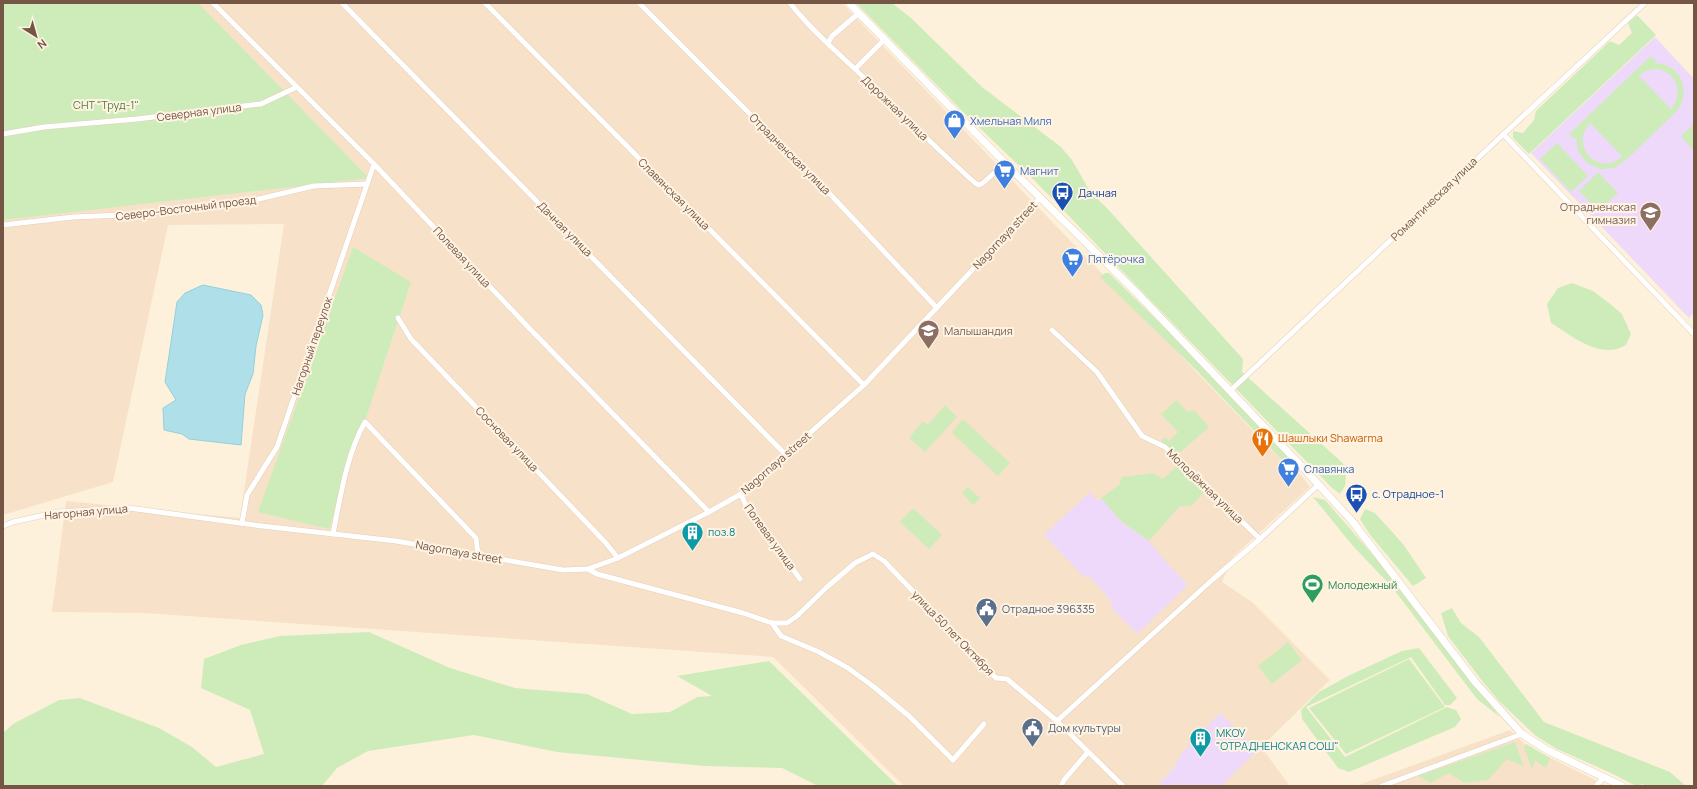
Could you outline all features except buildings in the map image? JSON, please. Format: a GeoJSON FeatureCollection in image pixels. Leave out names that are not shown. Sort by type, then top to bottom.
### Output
{"type":"FeatureCollection","features":[{"type":"Feature","properties":{"kind":"street","name":"Полевая улица"},"geometry":{"type":"LineString","coordinates":[[213,3],[374,164],[530,329],[710,512]]}},
{"type":"Feature","properties":{"kind":"street","name":"Дачная улица"},"geometry":{"type":"LineString","coordinates":[[342,3],[786,455]]}},
{"type":"Feature","properties":{"kind":"street","name":"Славянская улица"},"geometry":{"type":"LineString","coordinates":[[485,3],[864,385]]}},
{"type":"Feature","properties":{"kind":"street","name":"Отрадненская улица"},"geometry":{"type":"LineString","coordinates":[[639,3],[830,194],[937,308]]}},
{"type":"Feature","properties":{"kind":"street","name":"Дорожная улица"},"geometry":{"type":"LineString","coordinates":[[790,3],[798,13],[904,118],[975,183],[979,185],[983,183],[1005,163]]}},
{"type":"Feature","properties":{"kind":"street"},"geometry":{"type":"LineString","coordinates":[[849,3],[1005,163],[1137,293],[1318,484],[1352,521],[1476,683],[1522,734],[1547,750],[1622,786]]}},
{"type":"Feature","properties":{"kind":"street","name":"Романтическая улица"},"geometry":{"type":"LineString","coordinates":[[1230,391],[1503,134],[1645,3]]}},
{"type":"Feature","properties":{"kind":"street"},"geometry":{"type":"LineString","coordinates":[[828,43],[832,36],[858,13]]}},
{"type":"Feature","properties":{"kind":"street"},"geometry":{"type":"LineString","coordinates":[[855,69],[885,39]]}},
{"type":"Feature","properties":{"kind":"street","name":"Северная улица"},"geometry":{"type":"LineString","coordinates":[[3,134],[44,127],[137,119],[261,104],[297,87]]}},
{"type":"Feature","properties":{"kind":"street"},"geometry":{"type":"LineString","coordinates":[[1503,134],[1694,334]]}},
{"type":"Feature","properties":{"kind":"street","name":"Нагорный переулок"},"geometry":{"type":"LineString","coordinates":[[242,523],[247,495],[277,447],[374,164]]}},
{"type":"Feature","properties":{"kind":"street","name":"Северо-Восточный проезд"},"geometry":{"type":"LineString","coordinates":[[3,225],[73,217],[148,214],[189,206],[216,206],[246,202],[314,186],[367,184]]}},
{"type":"Feature","properties":{"kind":"street","name":"Nagornaya street"},"geometry":{"type":"LineString","coordinates":[[242,523],[396,540],[563,570],[588,569],[618,558],[710,512],[741,494],[864,385],[1040,198]]}},
{"type":"Feature","properties":{"kind":"street","name":"Сосновая улица"},"geometry":{"type":"LineString","coordinates":[[398,318],[411,339],[605,542],[618,558]]}},
{"type":"Feature","properties":{"kind":"street","name":"Молодёжная улица"},"geometry":{"type":"LineString","coordinates":[[1052,330],[1098,372],[1142,436],[1165,448],[1260,539]]}},
{"type":"Feature","properties":{"kind":"street"},"geometry":{"type":"LineString","coordinates":[[333,534],[346,475],[360,430],[365,422],[476,538],[478,555]]}},
{"type":"Feature","properties":{"kind":"street"},"geometry":{"type":"LineString","coordinates":[[1057,721],[1212,580],[1260,539],[1318,484]]}},
{"type":"Feature","properties":{"kind":"street","name":"Полевая улица"},"geometry":{"type":"LineString","coordinates":[[741,494],[747,508],[800,579]]}},
{"type":"Feature","properties":{"kind":"street","name":"Нагорная улица"},"geometry":{"type":"LineString","coordinates":[[3,526],[13,522],[58,512],[129,508],[242,523]]}},
{"type":"Feature","properties":{"kind":"street","name":"улица 50 лет Октября"},"geometry":{"type":"LineString","coordinates":[[772,623],[787,623],[797,616],[855,563],[874,554],[884,561],[996,678],[1007,679],[1057,721],[1124,786]]}},
{"type":"Feature","properties":{"kind":"street"},"geometry":{"type":"LineString","coordinates":[[588,569],[597,574],[743,613],[772,623],[781,636],[819,652],[848,668],[880,691],[909,716],[953,760],[984,724]]}},
{"type":"Feature","properties":{"kind":"street"},"geometry":{"type":"LineString","coordinates":[[1382,786],[1522,734]]}},
{"type":"Feature","properties":{"kind":"street"},"geometry":{"type":"LineString","coordinates":[[1061,786],[1064,780],[1088,752]]}},
{"type":"Feature","properties":{"kind":"street"},"geometry":{"type":"LineString","coordinates":[[1596,786],[1604,777]]}},
{"type":"Feature","properties":{"kind":"shaded area"},"geometry":{"type":"Polygon","coordinates":[[[3,3],[842,3],[1257,435],[1285,463],[1301,475],[1310,487],[1234,556],[1222,582],[1252,602],[1330,680],[1261,747],[1290,786],[904,786],[773,657],[144,613],[52,612],[66,501],[240,518],[284,224],[168,225],[113,482],[3,515],[3,3]]]}},
{"type":"Feature","properties":{"kind":"shaded area","name":"Отрадненская гимназия"},"geometry":{"type":"Polygon","coordinates":[[[1655,37],[1694,79],[1694,313],[1689,318],[1531,153],[1655,37]]]}},
{"type":"Feature","properties":{"kind":"shaded area"},"geometry":{"type":"Polygon","coordinates":[[[1090,492],[1097,501],[1101,498],[1121,521],[1149,541],[1166,562],[1188,585],[1137,634],[1111,607],[1112,602],[1088,575],[1085,578],[1044,535],[1090,492]]]}},
{"type":"Feature","properties":{"kind":"shaded area"},"geometry":{"type":"Polygon","coordinates":[[[1220,713],[1258,750],[1221,786],[1157,786],[1174,768],[1181,754],[1220,713]]]}},
{"type":"Feature","properties":{"kind":"shaded area"},"geometry":{"type":"Polygon","coordinates":[[[1510,730],[1527,746],[1607,786],[1356,786],[1510,730]]]}},
{"type":"Feature","properties":{"kind":"green space","name":"СНТ \"Труд-1\""},"geometry":{"type":"Polygon","coordinates":[[[3,3],[198,3],[369,178],[3,220],[3,3]]]}},
{"type":"Feature","properties":{"kind":"green space"},"geometry":{"type":"Polygon","coordinates":[[[856,3],[892,3],[911,18],[982,87],[1061,147],[1072,160],[1091,193],[1106,207],[1243,359],[1242,372],[1347,467],[1345,486],[1340,494],[1332,488],[1035,181],[963,112],[856,3]]]}},
{"type":"Feature","properties":{"kind":"green space"},"geometry":{"type":"Polygon","coordinates":[[[1638,16],[1656,35],[1529,154],[1513,138],[1513,131],[1523,133],[1534,120],[1536,111],[1610,41],[1619,45],[1632,33],[1628,23],[1638,16]]]}},
{"type":"Feature","properties":{"kind":"green space"},"geometry":{"type":"Polygon","coordinates":[[[1651,56],[1656,61],[1655,63],[1672,69],[1678,74],[1682,81],[1684,89],[1683,97],[1675,113],[1626,160],[1614,168],[1600,169],[1587,163],[1578,151],[1576,137],[1574,139],[1569,134],[1651,56]],[[1656,69],[1645,71],[1639,76],[1671,109],[1677,97],[1678,90],[1676,84],[1669,74],[1656,69]],[[1590,123],[1584,132],[1583,141],[1585,150],[1590,157],[1597,162],[1605,164],[1614,162],[1622,156],[1590,123]]]}},
{"type":"Feature","properties":{"kind":"green space"},"geometry":{"type":"Polygon","coordinates":[[[1694,124],[1694,151],[1681,136],[1694,124]]]}},
{"type":"Feature","properties":{"kind":"green space"},"geometry":{"type":"Polygon","coordinates":[[[1557,143],[1588,176],[1571,192],[1540,159],[1557,143]]]}},
{"type":"Feature","properties":{"kind":"green space"},"geometry":{"type":"Polygon","coordinates":[[[1598,172],[1618,193],[1598,211],[1579,191],[1598,172]]]}},
{"type":"Feature","properties":{"kind":"green space"},"geometry":{"type":"Polygon","coordinates":[[[353,247],[411,282],[329,529],[258,512],[353,247]]]}},
{"type":"Feature","properties":{"kind":"green space"},"geometry":{"type":"Polygon","coordinates":[[[1105,273],[1109,273],[1166,329],[1288,457],[1285,463],[1197,371],[1100,277],[1105,273]]]}},
{"type":"Feature","properties":{"kind":"green space"},"geometry":{"type":"Polygon","coordinates":[[[1572,283],[1593,291],[1622,314],[1631,334],[1626,345],[1613,350],[1595,348],[1587,345],[1551,323],[1547,304],[1558,288],[1572,283]]]}},
{"type":"Feature","properties":{"kind":"green space"},"geometry":{"type":"Polygon","coordinates":[[[1177,400],[1187,412],[1194,410],[1209,427],[1176,456],[1161,440],[1165,437],[1169,441],[1178,432],[1161,414],[1177,400]]]}},
{"type":"Feature","properties":{"kind":"green space"},"geometry":{"type":"Polygon","coordinates":[[[945,405],[957,417],[925,452],[909,438],[923,421],[928,425],[945,405]]]}},
{"type":"Feature","properties":{"kind":"green space"},"geometry":{"type":"Polygon","coordinates":[[[962,420],[965,421],[1010,463],[998,476],[953,434],[953,431],[962,420]]]}},
{"type":"Feature","properties":{"kind":"green space"},"geometry":{"type":"Polygon","coordinates":[[[1177,466],[1190,475],[1205,491],[1191,506],[1180,506],[1149,541],[1121,521],[1101,498],[1119,485],[1122,477],[1153,473],[1163,479],[1177,466]]]}},
{"type":"Feature","properties":{"kind":"green space"},"geometry":{"type":"Polygon","coordinates":[[[968,487],[980,498],[973,505],[962,493],[968,487]]]}},
{"type":"Feature","properties":{"kind":"green space"},"geometry":{"type":"Polygon","coordinates":[[[1313,497],[1325,500],[1380,563],[1500,717],[1477,699],[1392,587],[1353,546],[1313,497]]]}},
{"type":"Feature","properties":{"kind":"green space"},"geometry":{"type":"Polygon","coordinates":[[[913,508],[942,535],[929,549],[900,522],[913,508]]]}},
{"type":"Feature","properties":{"kind":"green space"},"geometry":{"type":"Polygon","coordinates":[[[1365,509],[1375,513],[1403,544],[1426,578],[1413,586],[1371,536],[1360,519],[1365,509]]]}},
{"type":"Feature","properties":{"kind":"green space"},"geometry":{"type":"Polygon","coordinates":[[[1452,608],[1461,623],[1479,637],[1544,722],[1670,772],[1686,786],[1646,786],[1643,784],[1636,786],[1557,749],[1536,736],[1499,701],[1448,636],[1441,613],[1452,608]]]}},
{"type":"Feature","properties":{"kind":"green space"},"geometry":{"type":"Polygon","coordinates":[[[369,632],[450,668],[515,688],[587,694],[632,714],[670,712],[697,697],[712,696],[677,676],[769,661],[898,786],[818,786],[782,768],[704,766],[557,752],[474,735],[368,751],[337,768],[322,786],[3,786],[3,733],[13,724],[59,700],[80,698],[159,728],[192,747],[216,767],[264,754],[250,710],[201,688],[204,659],[241,645],[280,636],[369,632]]]}},
{"type":"Feature","properties":{"kind":"green space"},"geometry":{"type":"Polygon","coordinates":[[[1288,642],[1302,660],[1272,684],[1258,666],[1288,642]]]}},
{"type":"Feature","properties":{"kind":"green space"},"geometry":{"type":"Polygon","coordinates":[[[1419,648],[1457,698],[1450,705],[1445,705],[1411,657],[1306,707],[1345,757],[1447,707],[1456,710],[1461,719],[1455,727],[1349,772],[1338,768],[1302,719],[1301,710],[1319,692],[1350,675],[1402,651],[1419,648]]]}},
{"type":"Feature","properties":{"kind":"green space"},"geometry":{"type":"Polygon","coordinates":[[[1409,659],[1445,707],[1346,754],[1309,708],[1409,659]]]}},
{"type":"Feature","properties":{"kind":"green space"},"geometry":{"type":"Polygon","coordinates":[[[1515,742],[1524,767],[1507,759],[1488,780],[1464,783],[1449,773],[1430,783],[1418,776],[1515,742]]]}},
{"type":"Feature","properties":{"kind":"green space"},"geometry":{"type":"Polygon","coordinates":[[[1526,744],[1550,758],[1546,768],[1535,760],[1532,769],[1524,748],[1526,744]]]}},
{"type":"Feature","properties":{"kind":"water"},"geometry":{"type":"Polygon","coordinates":[[[203,285],[251,295],[261,305],[263,315],[256,346],[253,374],[245,394],[241,445],[189,439],[182,434],[164,430],[163,408],[176,400],[165,382],[177,302],[185,293],[203,285]]]}},
{"type":"Feature","properties":{"kind":"place","name":"Хмельная Миля"},"geometry":{"type":"Point","coordinates":[954,140]}},
{"type":"Feature","properties":{"kind":"place","name":"Магнит"},"geometry":{"type":"Point","coordinates":[1004,190]}},
{"type":"Feature","properties":{"kind":"place","name":"Дачная"},"geometry":{"type":"Point","coordinates":[1062,212]}},
{"type":"Feature","properties":{"kind":"place","name":"Отрадненская гимназия"},"geometry":{"type":"Point","coordinates":[1651,232]}},
{"type":"Feature","properties":{"kind":"place","name":"Пятёрочка"},"geometry":{"type":"Point","coordinates":[1073,278]}},
{"type":"Feature","properties":{"kind":"place","name":"Малышандия"},"geometry":{"type":"Point","coordinates":[929,350]}},
{"type":"Feature","properties":{"kind":"place","name":"Шашлыки Shawarma"},"geometry":{"type":"Point","coordinates":[1262,458]}},
{"type":"Feature","properties":{"kind":"place","name":"Славянка"},"geometry":{"type":"Point","coordinates":[1288,488]}},
{"type":"Feature","properties":{"kind":"place","name":"с. Отрадное-1"},"geometry":{"type":"Point","coordinates":[1357,514]}},
{"type":"Feature","properties":{"kind":"place","name":"поз.8"},"geometry":{"type":"Point","coordinates":[692,552]}},
{"type":"Feature","properties":{"kind":"place","name":"Молодежный"},"geometry":{"type":"Point","coordinates":[1312,604]}},
{"type":"Feature","properties":{"kind":"place","name":"Отрадное 396335"},"geometry":{"type":"Point","coordinates":[986,628]}},
{"type":"Feature","properties":{"kind":"place","name":"Дом культуры"},"geometry":{"type":"Point","coordinates":[1033,748]}},
{"type":"Feature","properties":{"kind":"place","name":"МКОУ \"ОТРАДНЕНСКАЯ СОШ\""},"geometry":{"type":"Point","coordinates":[1201,758]}}]}
